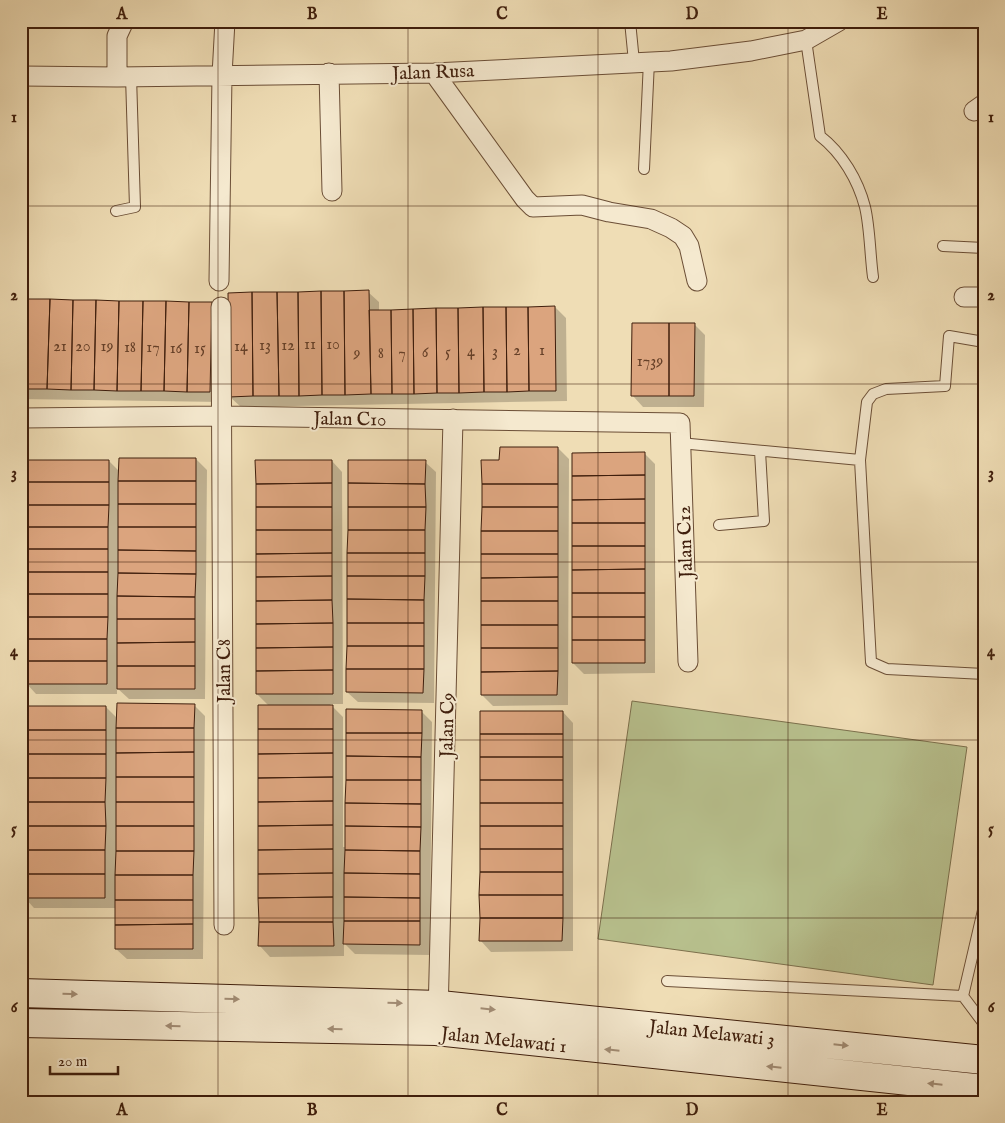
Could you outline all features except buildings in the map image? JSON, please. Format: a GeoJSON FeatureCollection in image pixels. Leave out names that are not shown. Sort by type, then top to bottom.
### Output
{"type":"FeatureCollection","features":[{"type":"Feature","properties":{"kind":"street"},"geometry":{"type":"LineString","coordinates":[[124,21],[117,36],[124,77]]}},
{"type":"Feature","properties":{"kind":"street"},"geometry":{"type":"LineString","coordinates":[[219,281],[222,75],[225,21]]}},
{"type":"Feature","properties":{"kind":"street","name":"Jalan Rusa"},"geometry":{"type":"LineString","coordinates":[[21,76],[124,77],[434,73],[641,61],[671,61],[751,51],[806,40],[839,21]]}},
{"type":"Feature","properties":{"kind":"street"},"geometry":{"type":"LineString","coordinates":[[329,73],[332,191]]}},
{"type":"Feature","properties":{"kind":"street"},"geometry":{"type":"LineString","coordinates":[[434,73],[525,199],[533,207],[582,205],[651,219],[671,228],[683,236],[689,246],[697,281]]}},
{"type":"Feature","properties":{"kind":"street"},"geometry":{"type":"LineString","coordinates":[[964,297],[984,297]]}},
{"type":"Feature","properties":{"kind":"street","name":"Jalan C8"},"geometry":{"type":"LineString","coordinates":[[221,307],[224,925]]}},
{"type":"Feature","properties":{"kind":"street","name":"Jalan C10"},"geometry":{"type":"LineString","coordinates":[[21,418],[221,416],[680,423]]}},
{"type":"Feature","properties":{"kind":"street","name":"Jalan C9"},"geometry":{"type":"LineString","coordinates":[[436,1031],[440,1004],[453,420]]}},
{"type":"Feature","properties":{"kind":"street","name":"Jalan C12"},"geometry":{"type":"LineString","coordinates":[[680,423],[688,662]]}},
{"type":"Feature","properties":{"kind":"street","name":"Jalan Melawati 1"},"geometry":{"type":"LineString","coordinates":[[21,992],[440,1004]]}},
{"type":"Feature","properties":{"kind":"street","name":"Jalan Melawati 3"},"geometry":{"type":"LineString","coordinates":[[440,1004],[984,1060]]}},
{"type":"Feature","properties":{"kind":"street","name":"Jalan Melawati 1"},"geometry":{"type":"LineString","coordinates":[[21,1023],[436,1031],[984,1089]]}},
{"type":"Feature","properties":{"kind":"lane"},"geometry":{"type":"LineString","coordinates":[[630,21],[641,61],[644,168]]}},
{"type":"Feature","properties":{"kind":"lane"},"geometry":{"type":"LineString","coordinates":[[806,40],[820,136],[833,147],[852,173],[865,207],[873,277]]}},
{"type":"Feature","properties":{"kind":"lane"},"geometry":{"type":"LineString","coordinates":[[116,211],[135,207],[124,77]]}},
{"type":"Feature","properties":{"kind":"lane"},"geometry":{"type":"LineString","coordinates":[[944,246],[984,248]]}},
{"type":"Feature","properties":{"kind":"lane"},"geometry":{"type":"LineString","coordinates":[[984,342],[949,336],[945,386],[886,389],[873,394],[867,402],[860,460],[871,662],[887,670],[984,674]]}},
{"type":"Feature","properties":{"kind":"lane"},"geometry":{"type":"LineString","coordinates":[[680,443],[860,460]]}},
{"type":"Feature","properties":{"kind":"lane"},"geometry":{"type":"LineString","coordinates":[[719,525],[764,521],[760,451]]}},
{"type":"Feature","properties":{"kind":"lane"},"geometry":{"type":"LineString","coordinates":[[963,996],[984,906]]}},
{"type":"Feature","properties":{"kind":"lane"},"geometry":{"type":"LineString","coordinates":[[667,981],[963,996]]}},
{"type":"Feature","properties":{"kind":"lane"},"geometry":{"type":"LineString","coordinates":[[963,996],[984,1024]]}},
{"type":"Feature","properties":{"kind":"green space"},"geometry":{"type":"Polygon","coordinates":[[[632,701],[967,747],[933,985],[598,939],[632,701]]]}}]}
